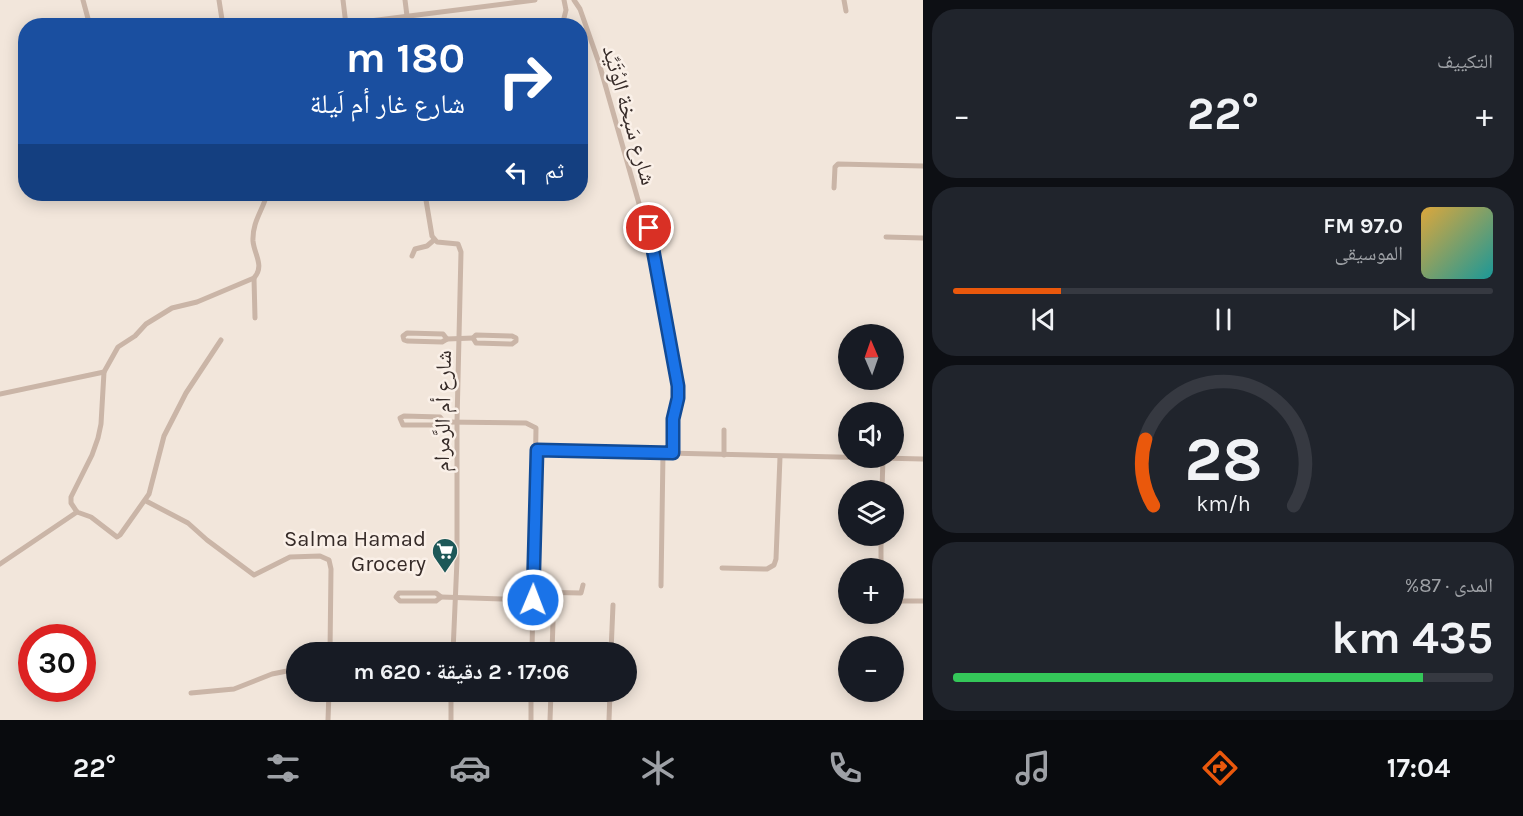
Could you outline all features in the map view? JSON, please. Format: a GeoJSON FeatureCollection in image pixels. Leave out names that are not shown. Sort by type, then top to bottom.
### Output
{"type":"FeatureCollection","features":[{"type":"Feature","properties":{"kind":"street"},"geometry":{"type":"LineString","coordinates":[[83,0],[88,18]]}},
{"type":"Feature","properties":{"kind":"street"},"geometry":{"type":"LineString","coordinates":[[219,0],[222,18]]}},
{"type":"Feature","properties":{"kind":"street"},"geometry":{"type":"LineString","coordinates":[[343,0],[345,18]]}},
{"type":"Feature","properties":{"kind":"street"},"geometry":{"type":"LineString","coordinates":[[404,17],[405,0]]}},
{"type":"Feature","properties":{"kind":"street"},"geometry":{"type":"LineString","coordinates":[[397,18],[535,0]]}},
{"type":"Feature","properties":{"kind":"street"},"geometry":{"type":"LineString","coordinates":[[564,0],[566,10],[564,18]]}},
{"type":"Feature","properties":{"kind":"street","name":"شارع سَبخة الوُتَيِّد"},"geometry":{"type":"LineString","coordinates":[[574,0],[583,18]]}},
{"type":"Feature","properties":{"kind":"street"},"geometry":{"type":"LineString","coordinates":[[844,0],[846,11]]}},
{"type":"Feature","properties":{"kind":"street","name":"شارع سَبخة الوُتَيِّد"},"geometry":{"type":"LineString","coordinates":[[588,32],[642,214],[651,233],[678,386],[673,419],[673,453]]}},
{"type":"Feature","properties":{"kind":"street"},"geometry":{"type":"LineString","coordinates":[[834,188],[835,167],[838,164],[923,166]]}},
{"type":"Feature","properties":{"kind":"street"},"geometry":{"type":"LineString","coordinates":[[221,340],[186,393],[164,436],[146,501],[117,537],[91,517],[77,512],[71,504],[71,497],[98,438],[104,372],[118,347],[135,336],[146,324],[172,309],[197,302],[254,278],[260,267],[253,230],[264,201]]}},
{"type":"Feature","properties":{"kind":"street"},"geometry":{"type":"LineString","coordinates":[[412,256],[415,249],[427,246],[434,240],[429,228],[426,201]]}},
{"type":"Feature","properties":{"kind":"street"},"geometry":{"type":"LineString","coordinates":[[886,237],[923,238]]}},
{"type":"Feature","properties":{"kind":"street","name":"شارع أم الرَّمرام"},"geometry":{"type":"LineString","coordinates":[[434,240],[460,246],[457,560],[453,642]]}},
{"type":"Feature","properties":{"kind":"street"},"geometry":{"type":"LineString","coordinates":[[254,278],[255,318]]}},
{"type":"Feature","properties":{"kind":"street"},"geometry":{"type":"LineString","coordinates":[[447,339],[443,334],[407,333],[403,336],[407,341],[442,342],[447,339],[473,338],[476,335],[512,336],[516,338],[516,341],[512,344],[476,343],[473,338]]}},
{"type":"Feature","properties":{"kind":"street"},"geometry":{"type":"LineString","coordinates":[[0,394],[104,372]]}},
{"type":"Feature","properties":{"kind":"street"},"geometry":{"type":"LineString","coordinates":[[444,422],[440,417],[404,416],[400,421],[405,425],[439,425],[444,422],[457,422],[530,424],[536,428],[532,642]]}},
{"type":"Feature","properties":{"kind":"street"},"geometry":{"type":"LineString","coordinates":[[724,430],[724,455]]}},
{"type":"Feature","properties":{"kind":"street"},"geometry":{"type":"LineString","coordinates":[[537,450],[838,457]]}},
{"type":"Feature","properties":{"kind":"street"},"geometry":{"type":"LineString","coordinates":[[661,586],[663,453]]}},
{"type":"Feature","properties":{"kind":"street"},"geometry":{"type":"LineString","coordinates":[[722,568],[767,569],[774,565],[780,456]]}},
{"type":"Feature","properties":{"kind":"street"},"geometry":{"type":"LineString","coordinates":[[904,459],[923,459]]}},
{"type":"Feature","properties":{"kind":"street"},"geometry":{"type":"LineString","coordinates":[[146,501],[188,523],[254,575],[290,557],[325,557],[329,560],[331,569],[330,642]]}},
{"type":"Feature","properties":{"kind":"street"},"geometry":{"type":"LineString","coordinates":[[0,564],[77,512]]}},
{"type":"Feature","properties":{"kind":"street"},"geometry":{"type":"LineString","coordinates":[[555,584],[555,592]]}},
{"type":"Feature","properties":{"kind":"street"},"geometry":{"type":"LineString","coordinates":[[533,592],[582,593],[583,585]]}},
{"type":"Feature","properties":{"kind":"street"},"geometry":{"type":"LineString","coordinates":[[441,597],[439,601],[400,601],[396,597],[401,593],[436,593],[441,597],[454,598],[533,600]]}},
{"type":"Feature","properties":{"kind":"street"},"geometry":{"type":"LineString","coordinates":[[904,601],[923,602]]}},
{"type":"Feature","properties":{"kind":"street"},"geometry":{"type":"LineString","coordinates":[[611,642],[613,605]]}},
{"type":"Feature","properties":{"kind":"street"},"geometry":{"type":"LineString","coordinates":[[533,611],[551,615],[552,642]]}},
{"type":"Feature","properties":{"kind":"street"},"geometry":{"type":"LineString","coordinates":[[191,693],[212,689],[234,689],[272,674],[286,671]]}},
{"type":"Feature","properties":{"kind":"street"},"geometry":{"type":"LineString","coordinates":[[328,720],[329,702]]}},
{"type":"Feature","properties":{"kind":"street"},"geometry":{"type":"LineString","coordinates":[[451,720],[452,702]]}},
{"type":"Feature","properties":{"kind":"street"},"geometry":{"type":"LineString","coordinates":[[531,702],[531,720]]}},
{"type":"Feature","properties":{"kind":"street"},"geometry":{"type":"LineString","coordinates":[[550,720],[551,702]]}},
{"type":"Feature","properties":{"kind":"street"},"geometry":{"type":"LineString","coordinates":[[609,720],[610,702]]}},
{"type":"Feature","properties":{"kind":"place","name":"Salma Hamad Grocery"},"geometry":{"type":"Point","coordinates":[445,574]}},
{"type":"Feature","properties":{"kind":"route"},"geometry":{"type":"LineString","coordinates":[[533,600],[537,450],[673,453],[673,419],[678,386],[649,228]]}}]}
